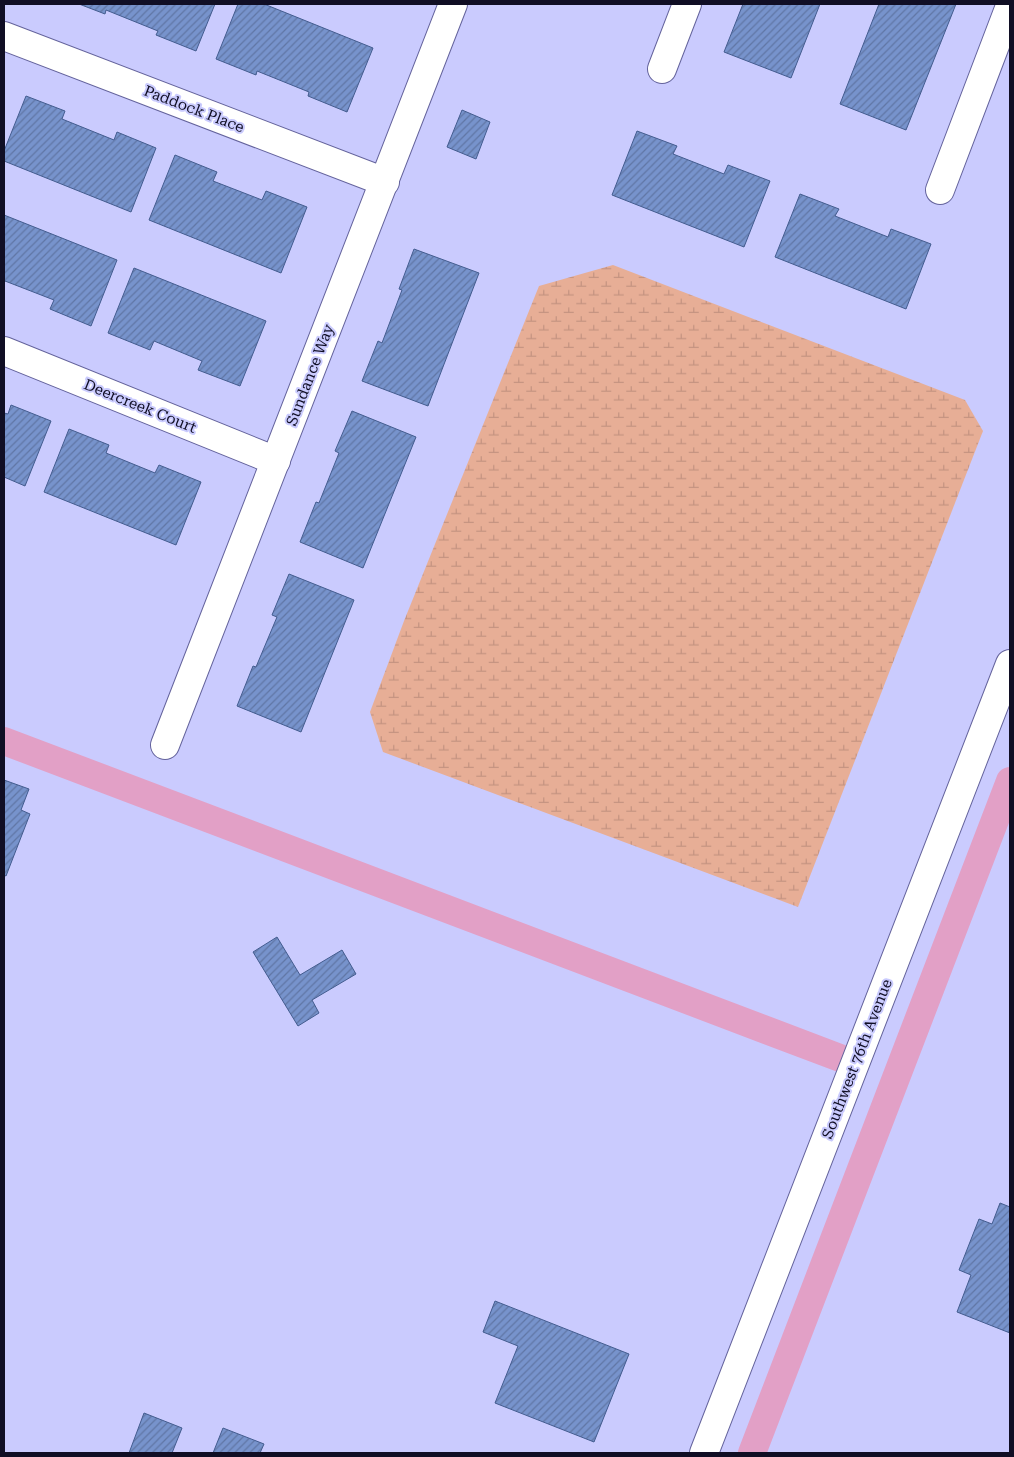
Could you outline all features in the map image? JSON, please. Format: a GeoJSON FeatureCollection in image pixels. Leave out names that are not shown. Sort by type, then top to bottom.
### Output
{"type":"FeatureCollection","features":[{"type":"Feature","properties":{"kind":"street","name":"Sundance Way"},"geometry":{"type":"LineString","coordinates":[[166,745],[453,4]]}},
{"type":"Feature","properties":{"kind":"street"},"geometry":{"type":"LineString","coordinates":[[662,69],[687,4]]}},
{"type":"Feature","properties":{"kind":"street"},"geometry":{"type":"LineString","coordinates":[[940,190],[1010,6]]}},
{"type":"Feature","properties":{"kind":"street","name":"Paddock Place"},"geometry":{"type":"LineString","coordinates":[[4,36],[385,182]]}},
{"type":"Feature","properties":{"kind":"street","name":"Deercreek Court"},"geometry":{"type":"LineString","coordinates":[[4,352],[276,461]]}},
{"type":"Feature","properties":{"kind":"street","name":"Southwest 76th Avenue"},"geometry":{"type":"LineString","coordinates":[[704,1453],[1010,664]]}},
{"type":"Feature","properties":{"kind":"green space"},"geometry":{"type":"Polygon","coordinates":[[[613,265],[965,400],[983,431],[798,907],[383,752],[370,712],[404,621],[539,286],[613,265]]]}},
{"type":"Feature","properties":{"kind":"building"},"geometry":{"type":"Polygon","coordinates":[[[79,4],[215,4],[196,51],[156,35],[158,31],[106,10],[105,14],[79,4]]]}},
{"type":"Feature","properties":{"kind":"building"},"geometry":{"type":"Polygon","coordinates":[[[238,4],[264,4],[373,48],[347,112],[308,96],[309,92],[257,71],[256,75],[216,59],[238,4]]]}},
{"type":"Feature","properties":{"kind":"building"},"geometry":{"type":"Polygon","coordinates":[[[743,4],[820,4],[791,78],[724,52],[743,4]]]}},
{"type":"Feature","properties":{"kind":"building"},"geometry":{"type":"Polygon","coordinates":[[[879,4],[956,4],[906,130],[840,104],[879,4]]]}},
{"type":"Feature","properties":{"kind":"building"},"geometry":{"type":"Polygon","coordinates":[[[26,96],[65,111],[62,119],[114,140],[117,132],[156,148],[131,212],[4,161],[4,151],[26,96]]]}},
{"type":"Feature","properties":{"kind":"building"},"geometry":{"type":"Polygon","coordinates":[[[462,110],[490,122],[476,159],[447,147],[462,110]]]}},
{"type":"Feature","properties":{"kind":"building"},"geometry":{"type":"Polygon","coordinates":[[[637,131],[677,146],[673,154],[724,174],[728,165],[770,181],[744,247],[612,195],[637,131]]]}},
{"type":"Feature","properties":{"kind":"building"},"geometry":{"type":"Polygon","coordinates":[[[175,155],[217,172],[213,181],[262,200],[266,191],[307,207],[281,273],[149,220],[175,155]]]}},
{"type":"Feature","properties":{"kind":"building"},"geometry":{"type":"Polygon","coordinates":[[[800,194],[839,209],[835,216],[888,237],[891,229],[931,244],[906,309],[775,257],[800,194]]]}},
{"type":"Feature","properties":{"kind":"building"},"geometry":{"type":"Polygon","coordinates":[[[4,215],[117,260],[91,326],[50,309],[54,300],[5,281],[4,283],[4,215]]]}},
{"type":"Feature","properties":{"kind":"building"},"geometry":{"type":"Polygon","coordinates":[[[414,249],[479,273],[428,406],[362,381],[378,341],[382,343],[402,290],[399,289],[414,249]]]}},
{"type":"Feature","properties":{"kind":"building"},"geometry":{"type":"Polygon","coordinates":[[[134,268],[266,321],[240,386],[198,370],[202,361],[154,341],[150,350],[108,333],[134,268]]]}},
{"type":"Feature","properties":{"kind":"building"},"geometry":{"type":"Polygon","coordinates":[[[11,405],[51,421],[25,486],[4,477],[4,413],[8,414],[11,405]]]}},
{"type":"Feature","properties":{"kind":"building"},"geometry":{"type":"Polygon","coordinates":[[[352,411],[416,437],[363,568],[300,542],[316,502],[319,503],[339,453],[335,451],[352,411]]]}},
{"type":"Feature","properties":{"kind":"building"},"geometry":{"type":"Polygon","coordinates":[[[69,429],[109,445],[106,453],[155,473],[159,465],[201,482],[176,545],[44,492],[69,429]]]}},
{"type":"Feature","properties":{"kind":"building"},"geometry":{"type":"Polygon","coordinates":[[[289,574],[354,600],[301,732],[237,706],[253,666],[256,667],[277,617],[272,615],[289,574]]]}},
{"type":"Feature","properties":{"kind":"building"},"geometry":{"type":"Polygon","coordinates":[[[4,780],[29,789],[21,810],[30,814],[6,876],[4,875],[4,780]]]}},
{"type":"Feature","properties":{"kind":"building"},"geometry":{"type":"Polygon","coordinates":[[[277,937],[300,975],[342,950],[356,974],[312,1000],[319,1013],[298,1026],[253,952],[277,937]]]}},
{"type":"Feature","properties":{"kind":"building"},"geometry":{"type":"Polygon","coordinates":[[[1000,1203],[1010,1207],[1010,1333],[957,1312],[971,1275],[959,1270],[979,1219],[992,1224],[1000,1203]]]}},
{"type":"Feature","properties":{"kind":"building"},"geometry":{"type":"Polygon","coordinates":[[[495,1301],[629,1354],[594,1442],[495,1403],[518,1346],[483,1332],[495,1301]]]}},
{"type":"Feature","properties":{"kind":"building"},"geometry":{"type":"Polygon","coordinates":[[[144,1413],[182,1428],[172,1453],[129,1453],[144,1413]]]}},
{"type":"Feature","properties":{"kind":"building"},"geometry":{"type":"Polygon","coordinates":[[[223,1428],[264,1444],[260,1453],[213,1453],[223,1428]]]}},
{"type":"Feature","properties":{"kind":"waterway"},"geometry":{"type":"LineString","coordinates":[[4,741],[840,1058]]}},
{"type":"Feature","properties":{"kind":"waterway"},"geometry":{"type":"LineString","coordinates":[[752,1453],[1010,781]]}}]}
